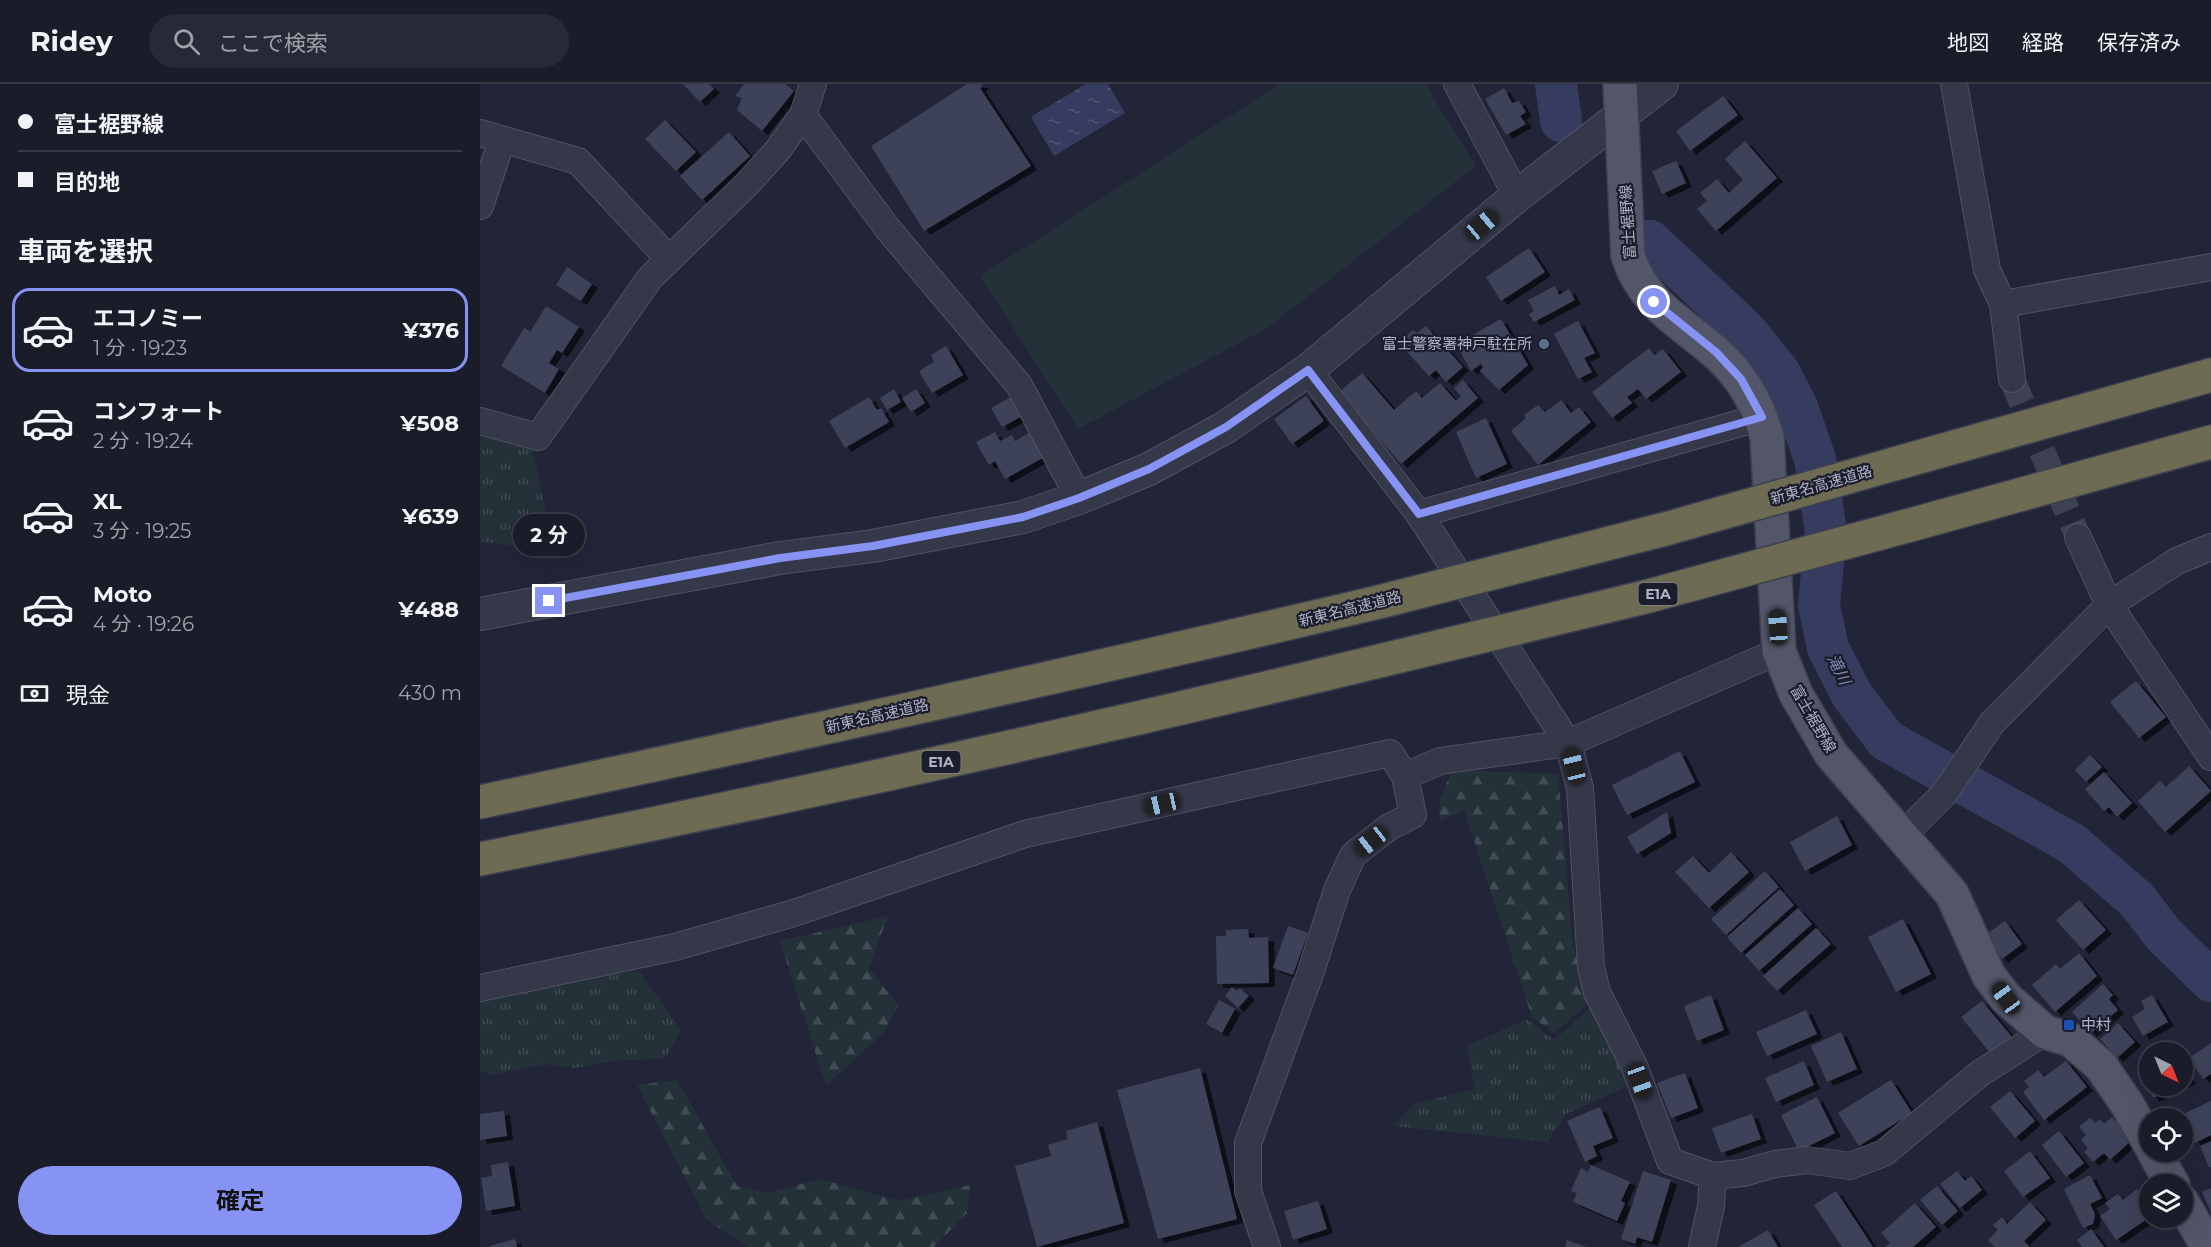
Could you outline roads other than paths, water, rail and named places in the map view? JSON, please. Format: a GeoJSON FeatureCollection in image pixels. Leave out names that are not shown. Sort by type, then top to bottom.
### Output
{"type":"FeatureCollection","features":[{"type":"Feature","properties":{"kind":"highway","name":"新東名高速道路"},"geometry":{"type":"LineString","coordinates":[[480,802],[722,751],[1383,601],[1669,528],[2211,375]]}},
{"type":"Feature","properties":{"kind":"highway","name":"E1A"},"geometry":{"type":"LineString","coordinates":[[480,859],[751,805],[1233,696],[1645,597],[2211,442]]}},
{"type":"Feature","properties":{"kind":"main road","name":"富士裾野線"},"geometry":{"type":"LineString","coordinates":[[1622,99],[1628,256],[1635,276],[1654,302],[1716,352],[1741,379],[1762,417],[1767,436],[1779,651],[1796,694],[1832,754],[1952,894],[1989,976],[2006,998],[2045,1032],[2071,1040],[2101,1066],[2139,1125]]}},
{"type":"Feature","properties":{"kind":"main road"},"geometry":{"type":"LineString","coordinates":[[2193,1221],[2208,1247]]}},
{"type":"Feature","properties":{"kind":"street"},"geometry":{"type":"LineString","coordinates":[[480,421],[538,437],[650,278],[747,184],[777,151],[802,115],[813,84]]}},
{"type":"Feature","properties":{"kind":"street"},"geometry":{"type":"LineString","coordinates":[[1457,84],[1517,196]]}},
{"type":"Feature","properties":{"kind":"street"},"geometry":{"type":"LineString","coordinates":[[480,614],[780,558],[873,546],[1023,517],[1079,498],[1149,469],[1226,427],[1308,370],[1517,196],[1622,99],[1662,84]]}},
{"type":"Feature","properties":{"kind":"street"},"geometry":{"type":"LineString","coordinates":[[1954,84],[1988,270],[2003,304],[2012,379]]}},
{"type":"Feature","properties":{"kind":"street"},"geometry":{"type":"LineString","coordinates":[[802,115],[888,229],[1019,385],[1079,498]]}},
{"type":"Feature","properties":{"kind":"street"},"geometry":{"type":"LineString","coordinates":[[480,206],[491,137],[578,161],[669,259]]}},
{"type":"Feature","properties":{"kind":"street"},"geometry":{"type":"LineString","coordinates":[[2003,304],[2211,267]]}},
{"type":"Feature","properties":{"kind":"street"},"geometry":{"type":"LineString","coordinates":[[1308,370],[1419,514],[1568,743],[1580,788],[1592,967],[1597,992],[1635,1068],[1670,1161],[1713,1176],[1743,1173],[1775,1164],[1808,1160],[1850,1166],[1884,1153],[1979,1074],[2045,1032]]}},
{"type":"Feature","properties":{"kind":"street"},"geometry":{"type":"LineString","coordinates":[[1419,514],[1762,417]]}},
{"type":"Feature","properties":{"kind":"street"},"geometry":{"type":"LineString","coordinates":[[2078,537],[2109,605],[2211,757]]}},
{"type":"Feature","properties":{"kind":"street"},"geometry":{"type":"LineString","coordinates":[[1903,835],[1944,794],[1992,723],[2109,605],[2177,561],[2211,547]]}},
{"type":"Feature","properties":{"kind":"street"},"geometry":{"type":"LineString","coordinates":[[1405,776],[1440,761],[1568,743],[1779,651]]}},
{"type":"Feature","properties":{"kind":"street"},"geometry":{"type":"LineString","coordinates":[[480,988],[675,947],[794,913],[1025,834],[1390,753],[1405,776],[1413,815],[1389,827],[1353,855],[1337,890],[1310,974],[1248,1143],[1248,1191],[1267,1247]]}},
{"type":"Feature","properties":{"kind":"street"},"geometry":{"type":"LineString","coordinates":[[1702,1247],[1711,1206],[1713,1176]]}},
{"type":"Feature","properties":{"kind":"water"},"geometry":{"type":"Polygon","coordinates":[[[1086,84],[1108,84],[1125,113],[1054,156],[1031,117],[1086,84]]]}},
{"type":"Feature","properties":{"kind":"waterway","name":"滝川"},"geometry":{"type":"LineString","coordinates":[[1556,84],[1561,121]]}},
{"type":"Feature","properties":{"kind":"waterway","name":"滝川"},"geometry":{"type":"LineString","coordinates":[[1650,241],[1745,330],[1779,372],[1797,407],[1815,459],[1826,532],[1819,605],[1828,648],[1852,695],[1886,740],[2071,843],[2137,900],[2163,934],[2211,981]]}},
{"type":"Feature","properties":{"kind":"tunnel"},"geometry":{"type":"LineString","coordinates":[[2012,379],[2078,537]]}},
{"type":"Feature","properties":{"kind":"place","name":"富士警察署神戸駐在所"},"geometry":{"type":"Point","coordinates":[1544,344]}},
{"type":"Feature","properties":{"kind":"place","name":"中村"},"geometry":{"type":"Point","coordinates":[2069,1025]}}]}
